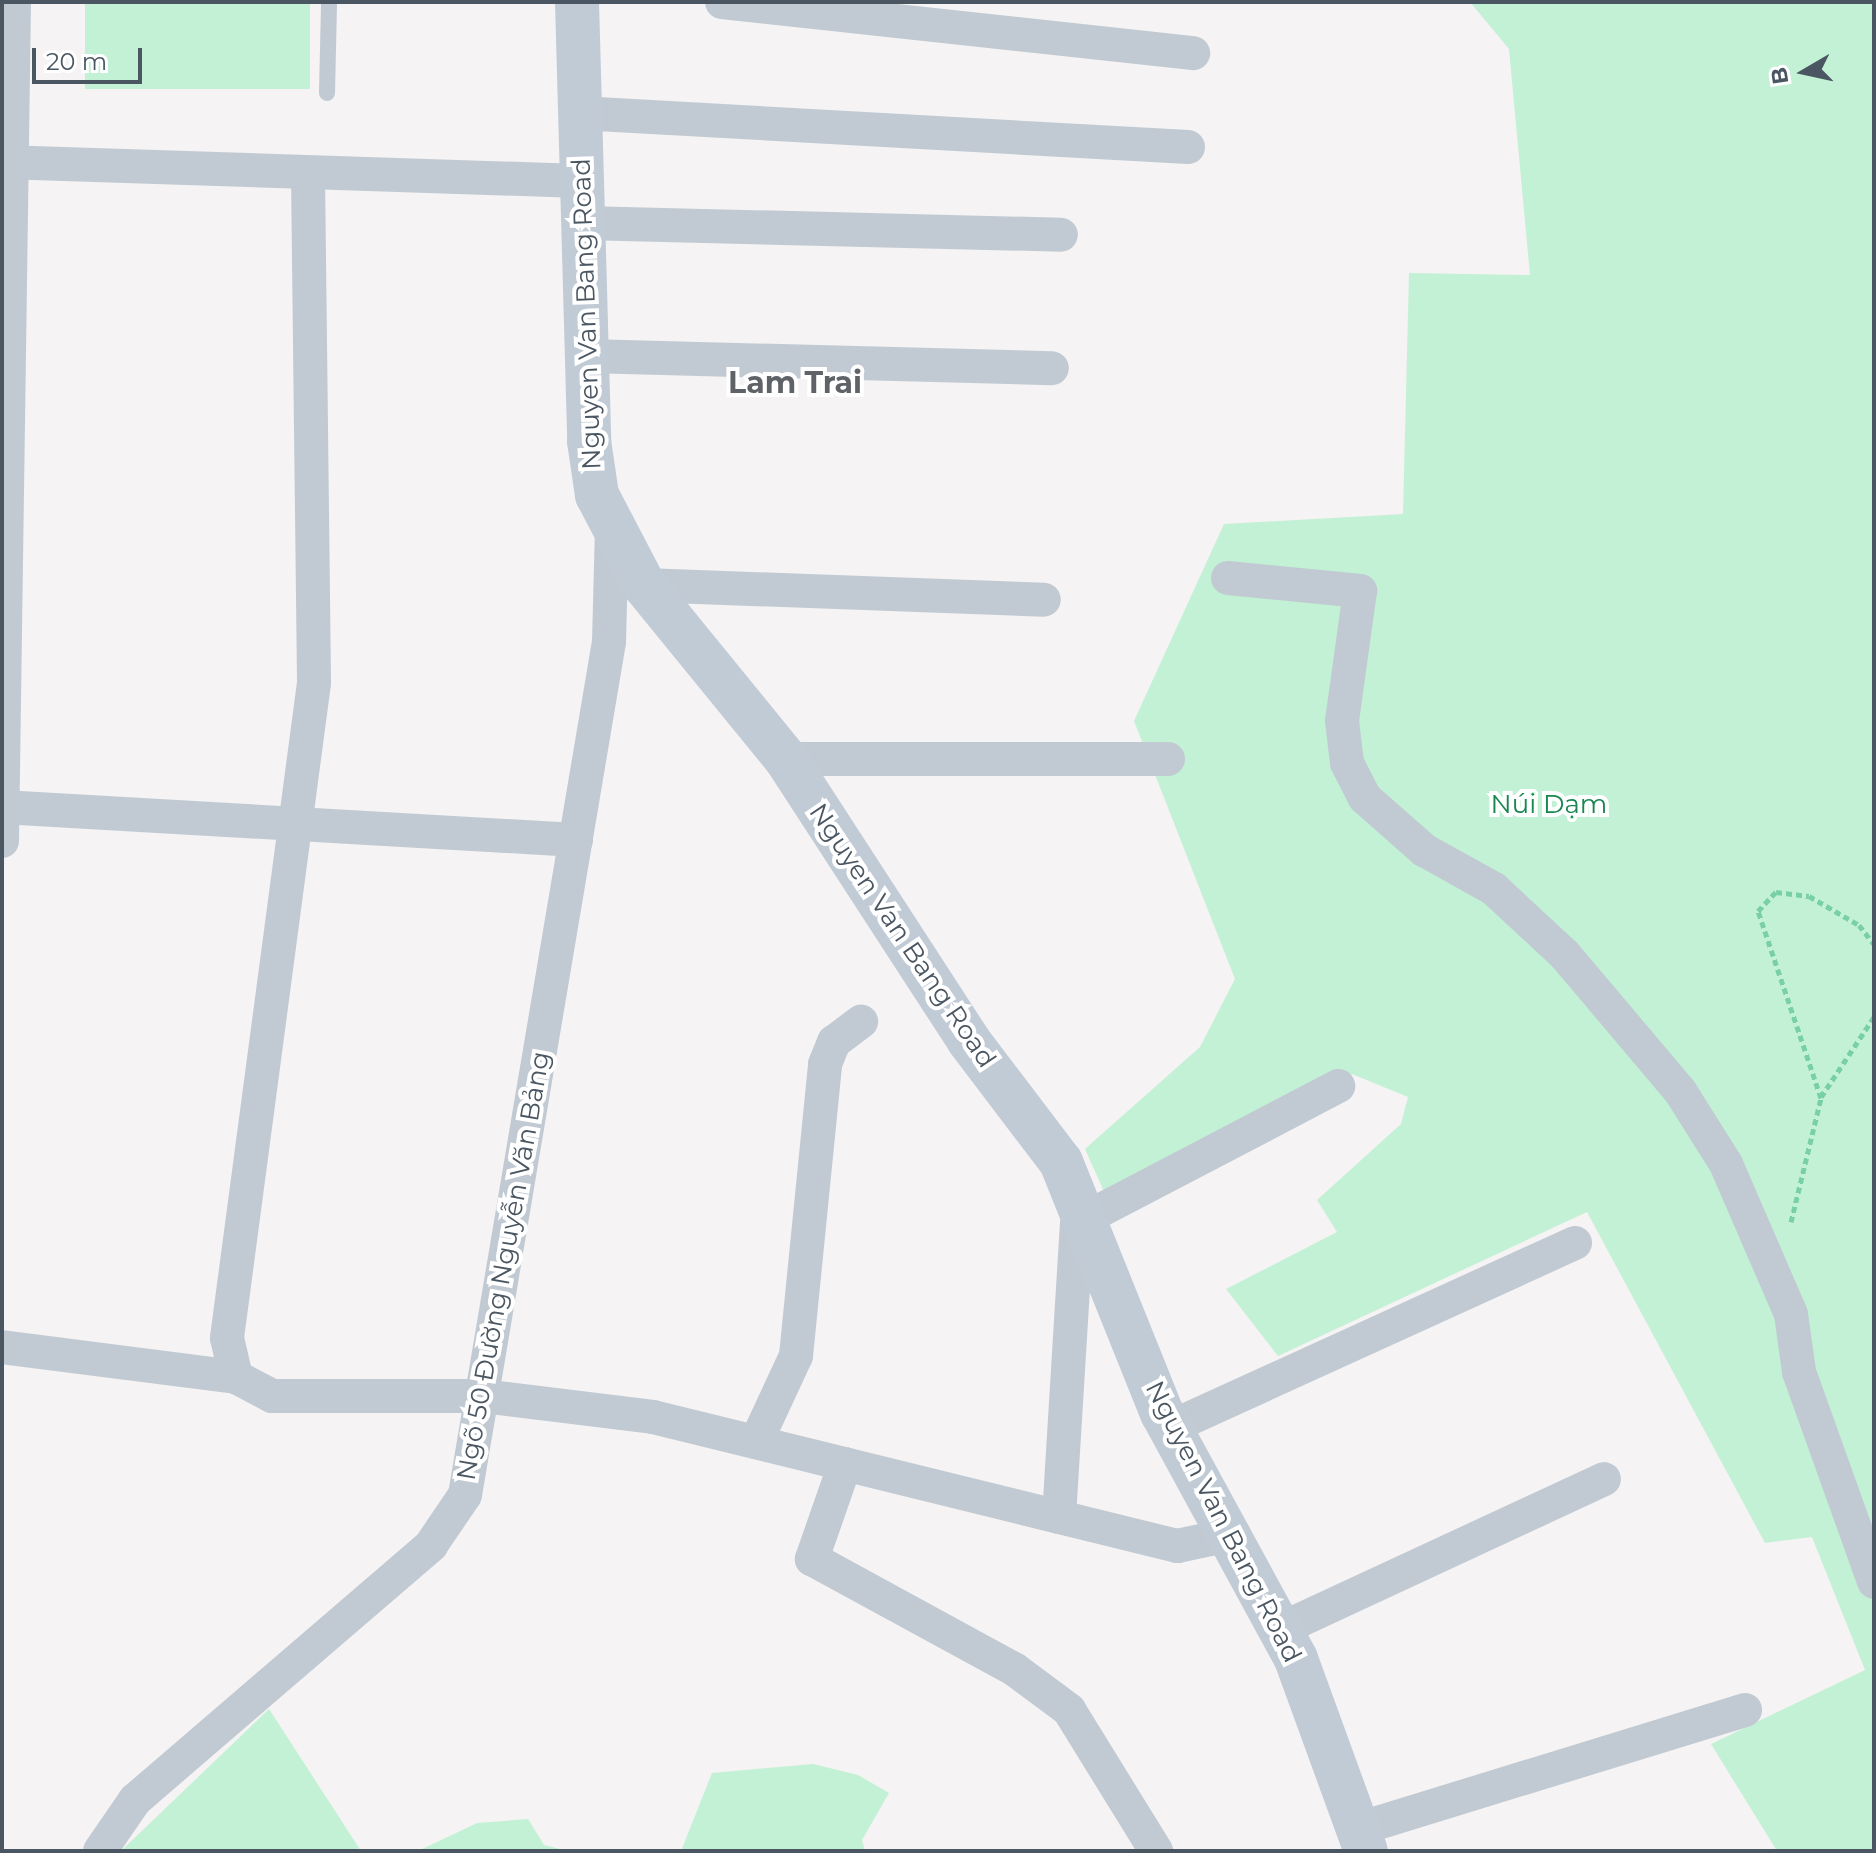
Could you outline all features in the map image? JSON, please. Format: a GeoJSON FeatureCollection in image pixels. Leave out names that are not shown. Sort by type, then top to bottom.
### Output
{"type":"FeatureCollection","features":[{"type":"Feature","properties":{"kind":"street"},"geometry":{"type":"LineString","coordinates":[[2,841],[7,162],[14,2]]}},
{"type":"Feature","properties":{"kind":"street","name":"Nguyen Van Bang Road"},"geometry":{"type":"LineString","coordinates":[[577,2],[591,469],[612,529],[644,585],[786,759],[969,1041],[1061,1162],[1171,1427],[1234,1534],[1281,1629],[1362,1840]]}},
{"type":"Feature","properties":{"kind":"street"},"geometry":{"type":"LineString","coordinates":[[722,2],[1193,53]]}},
{"type":"Feature","properties":{"kind":"street"},"geometry":{"type":"LineString","coordinates":[[579,113],[1188,147]]}},
{"type":"Feature","properties":{"kind":"street"},"geometry":{"type":"LineString","coordinates":[[7,162],[308,175],[582,202],[1061,235]]}},
{"type":"Feature","properties":{"kind":"street"},"geometry":{"type":"LineString","coordinates":[[236,1377],[227,1338],[314,683],[308,175]]}},
{"type":"Feature","properties":{"kind":"street"},"geometry":{"type":"LineString","coordinates":[[587,356],[1052,368]]}},
{"type":"Feature","properties":{"kind":"street","name":"Ngõ 50 Đường Nguyễn Văn Bảng"},"geometry":{"type":"LineString","coordinates":[[100,1851],[135,1800],[445,1531],[465,1495],[609,642],[612,529]]}},
{"type":"Feature","properties":{"kind":"street"},"geometry":{"type":"LineString","coordinates":[[1228,578],[1360,591],[1342,721],[1347,763],[1365,798],[1424,850],[1494,889],[1565,955],[1680,1091],[1726,1164],[1791,1314],[1799,1372],[1874,1582]]}},
{"type":"Feature","properties":{"kind":"street"},"geometry":{"type":"LineString","coordinates":[[644,585],[1044,600]]}},
{"type":"Feature","properties":{"kind":"street"},"geometry":{"type":"LineString","coordinates":[[786,759],[1168,759]]}},
{"type":"Feature","properties":{"kind":"street"},"geometry":{"type":"LineString","coordinates":[[4,808],[576,840]]}},
{"type":"Feature","properties":{"kind":"street"},"geometry":{"type":"LineString","coordinates":[[756,1442],[796,1356],[825,1064],[834,1042],[861,1022]]}},
{"type":"Feature","properties":{"kind":"street"},"geometry":{"type":"LineString","coordinates":[[1059,1517],[1081,1212],[1338,1086]]}},
{"type":"Feature","properties":{"kind":"street"},"geometry":{"type":"LineString","coordinates":[[1171,1427],[1575,1243]]}},
{"type":"Feature","properties":{"kind":"street"},"geometry":{"type":"LineString","coordinates":[[2,1347],[236,1377],[272,1396],[482,1396],[653,1417],[1177,1546],[1234,1534]]}},
{"type":"Feature","properties":{"kind":"street"},"geometry":{"type":"LineString","coordinates":[[845,1464],[812,1559],[1014,1669],[1069,1710],[1156,1851]]}},
{"type":"Feature","properties":{"kind":"street"},"geometry":{"type":"LineString","coordinates":[[1281,1629],[1604,1479]]}},
{"type":"Feature","properties":{"kind":"street"},"geometry":{"type":"LineString","coordinates":[[1362,1840],[1745,1710]]}},
{"type":"Feature","properties":{"kind":"lane"},"geometry":{"type":"LineString","coordinates":[[327,93],[329,2]]}},
{"type":"Feature","properties":{"kind":"path"},"geometry":{"type":"LineString","coordinates":[[1821,1098],[1758,911],[1776,892],[1809,896],[1871,936],[1874,944]]}},
{"type":"Feature","properties":{"kind":"path"},"geometry":{"type":"LineString","coordinates":[[1765,1257],[1787,1237],[1821,1098],[1874,1017]]}},
{"type":"Feature","properties":{"kind":"green space"},"geometry":{"type":"Polygon","coordinates":[[[85,2],[310,2],[310,89],[85,89],[85,2]]]}},
{"type":"Feature","properties":{"kind":"green space","name":"Núi Dạm"},"geometry":{"type":"Polygon","coordinates":[[[1470,2],[1874,2],[1874,1851],[1777,1851],[1711,1744],[1865,1670],[1812,1537],[1765,1543],[1587,1212],[1278,1356],[1226,1289],[1337,1232],[1317,1200],[1401,1124],[1408,1097],[1352,1074],[1106,1196],[1085,1149],[1200,1047],[1235,979],[1134,721],[1224,524],[1403,514],[1409,273],[1530,275],[1509,49],[1470,2]]]}},
{"type":"Feature","properties":{"kind":"green space"},"geometry":{"type":"Polygon","coordinates":[[[269,1709],[361,1851],[123,1849],[269,1709]]]}},
{"type":"Feature","properties":{"kind":"green space"},"geometry":{"type":"Polygon","coordinates":[[[813,1764],[858,1775],[889,1793],[862,1840],[865,1851],[681,1851],[712,1773],[813,1764]]]}},
{"type":"Feature","properties":{"kind":"green space"},"geometry":{"type":"Polygon","coordinates":[[[528,1819],[544,1845],[568,1851],[418,1851],[477,1823],[528,1819]]]}},
{"type":"Feature","properties":{"kind":"district","name":"Lam Trai"},"geometry":{"type":"Point","coordinates":[795,383]}}]}
